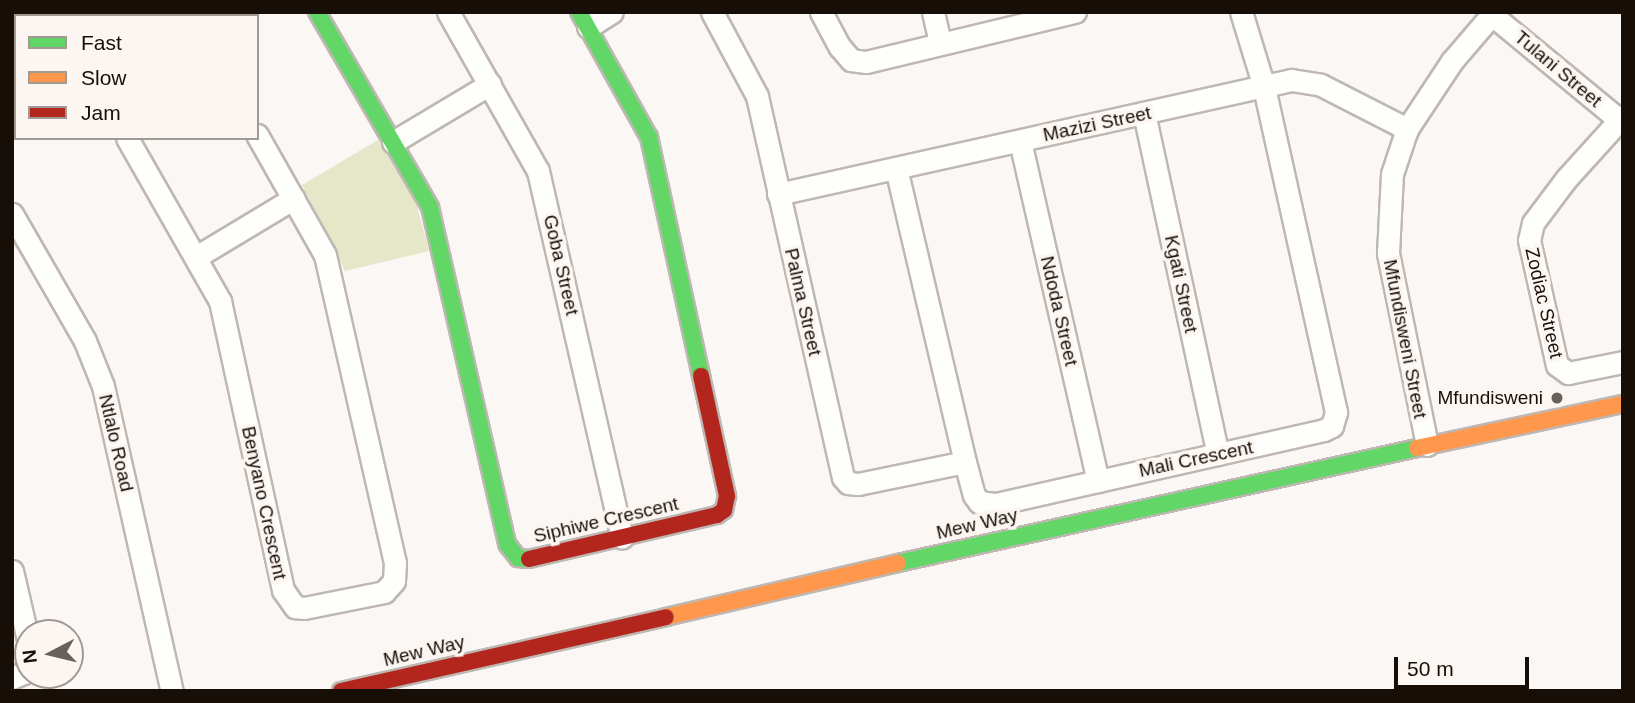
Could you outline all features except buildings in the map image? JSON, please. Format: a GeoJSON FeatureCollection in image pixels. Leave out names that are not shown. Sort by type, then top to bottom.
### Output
{"type":"FeatureCollection","features":[{"type":"Feature","properties":{"kind":"street","name":"Siphiwe Crescent"},"geometry":{"type":"LineString","coordinates":[[317,12],[435,220],[512,554],[518,558],[535,560],[717,515],[724,510],[727,496],[649,137],[583,19]]}},
{"type":"Feature","properties":{"kind":"street","name":"Goba Street"},"geometry":{"type":"LineString","coordinates":[[448,12],[531,157],[543,188],[622,538]]}},
{"type":"Feature","properties":{"kind":"street"},"geometry":{"type":"LineString","coordinates":[[583,19],[612,12]]}},
{"type":"Feature","properties":{"kind":"street","name":"Palma Street"},"geometry":{"type":"LineString","coordinates":[[712,12],[757,96],[844,477],[848,483],[858,484],[965,462]]}},
{"type":"Feature","properties":{"kind":"street"},"geometry":{"type":"LineString","coordinates":[[821,12],[851,60],[866,61],[1028,17],[1075,12]]}},
{"type":"Feature","properties":{"kind":"street"},"geometry":{"type":"LineString","coordinates":[[933,12],[940,43]]}},
{"type":"Feature","properties":{"kind":"street","name":"Mali Crescent"},"geometry":{"type":"LineString","coordinates":[[896,168],[965,462],[974,495],[986,504],[1316,433],[1332,426],[1336,412],[1264,87],[1241,12]]}},
{"type":"Feature","properties":{"kind":"street","name":"Tulani Street"},"geometry":{"type":"LineString","coordinates":[[1493,14],[1622,119]]}},
{"type":"Feature","properties":{"kind":"street","name":"Mfundisweni Street"},"geometry":{"type":"LineString","coordinates":[[1427,445],[1388,253],[1392,174],[1407,129],[1452,61],[1493,14]]}},
{"type":"Feature","properties":{"kind":"street","name":"Mazizi Street"},"geometry":{"type":"LineString","coordinates":[[778,194],[1291,80],[1321,85],[1407,129]]}},
{"type":"Feature","properties":{"kind":"street"},"geometry":{"type":"LineString","coordinates":[[393,142],[490,84]]}},
{"type":"Feature","properties":{"kind":"street","name":"Kgati Street"},"geometry":{"type":"LineString","coordinates":[[1144,113],[1218,454]]}},
{"type":"Feature","properties":{"kind":"street","name":"Zodiac Street"},"geometry":{"type":"LineString","coordinates":[[1622,119],[1533,223],[1529,240],[1557,365],[1568,373],[1623,362]]}},
{"type":"Feature","properties":{"kind":"street","name":"Benyano Crescent"},"geometry":{"type":"LineString","coordinates":[[128,140],[197,257],[223,314],[260,490],[288,599],[295,607],[304,608],[384,592],[394,581],[395,563],[325,255],[259,138]]}},
{"type":"Feature","properties":{"kind":"street","name":"Ndoda Street"},"geometry":{"type":"LineString","coordinates":[[1020,141],[1098,481]]}},
{"type":"Feature","properties":{"kind":"street"},"geometry":{"type":"LineString","coordinates":[[197,257],[294,198]]}},
{"type":"Feature","properties":{"kind":"street","name":"Ntlalo Road"},"geometry":{"type":"LineString","coordinates":[[13,215],[85,341],[103,386],[172,691]]}},
{"type":"Feature","properties":{"kind":"street","name":"Mew Way"},"geometry":{"type":"LineString","coordinates":[[341,691],[1427,445],[1623,404]]}},
{"type":"Feature","properties":{"kind":"street"},"geometry":{"type":"LineString","coordinates":[[12,571],[23,619]]}},
{"type":"Feature","properties":{"kind":"green space"},"geometry":{"type":"Polygon","coordinates":[[[378,140],[416,202],[429,251],[345,271],[302,185],[378,140]]]}},
{"type":"Feature","properties":{"kind":"traffic: fast"},"geometry":{"type":"LineString","coordinates":[[317,12],[430,207],[507,544],[518,558],[529,559]]}},
{"type":"Feature","properties":{"kind":"traffic: fast"},"geometry":{"type":"LineString","coordinates":[[579,12],[649,137],[701,376]]}},
{"type":"Feature","properties":{"kind":"traffic: fast"},"geometry":{"type":"LineString","coordinates":[[898,563],[1417,448]]}},
{"type":"Feature","properties":{"kind":"traffic: slow"},"geometry":{"type":"LineString","coordinates":[[1417,448],[1623,404]]}},
{"type":"Feature","properties":{"kind":"traffic: slow"},"geometry":{"type":"LineString","coordinates":[[666,617],[898,563]]}},
{"type":"Feature","properties":{"kind":"traffic: jam"},"geometry":{"type":"LineString","coordinates":[[529,559],[717,515],[724,510],[727,496],[701,376]]}},
{"type":"Feature","properties":{"kind":"traffic: jam"},"geometry":{"type":"LineString","coordinates":[[341,691],[666,617]]}},
{"type":"Feature","properties":{"kind":"place","name":"Mfundisweni"},"geometry":{"type":"Point","coordinates":[1557,398]}}]}
